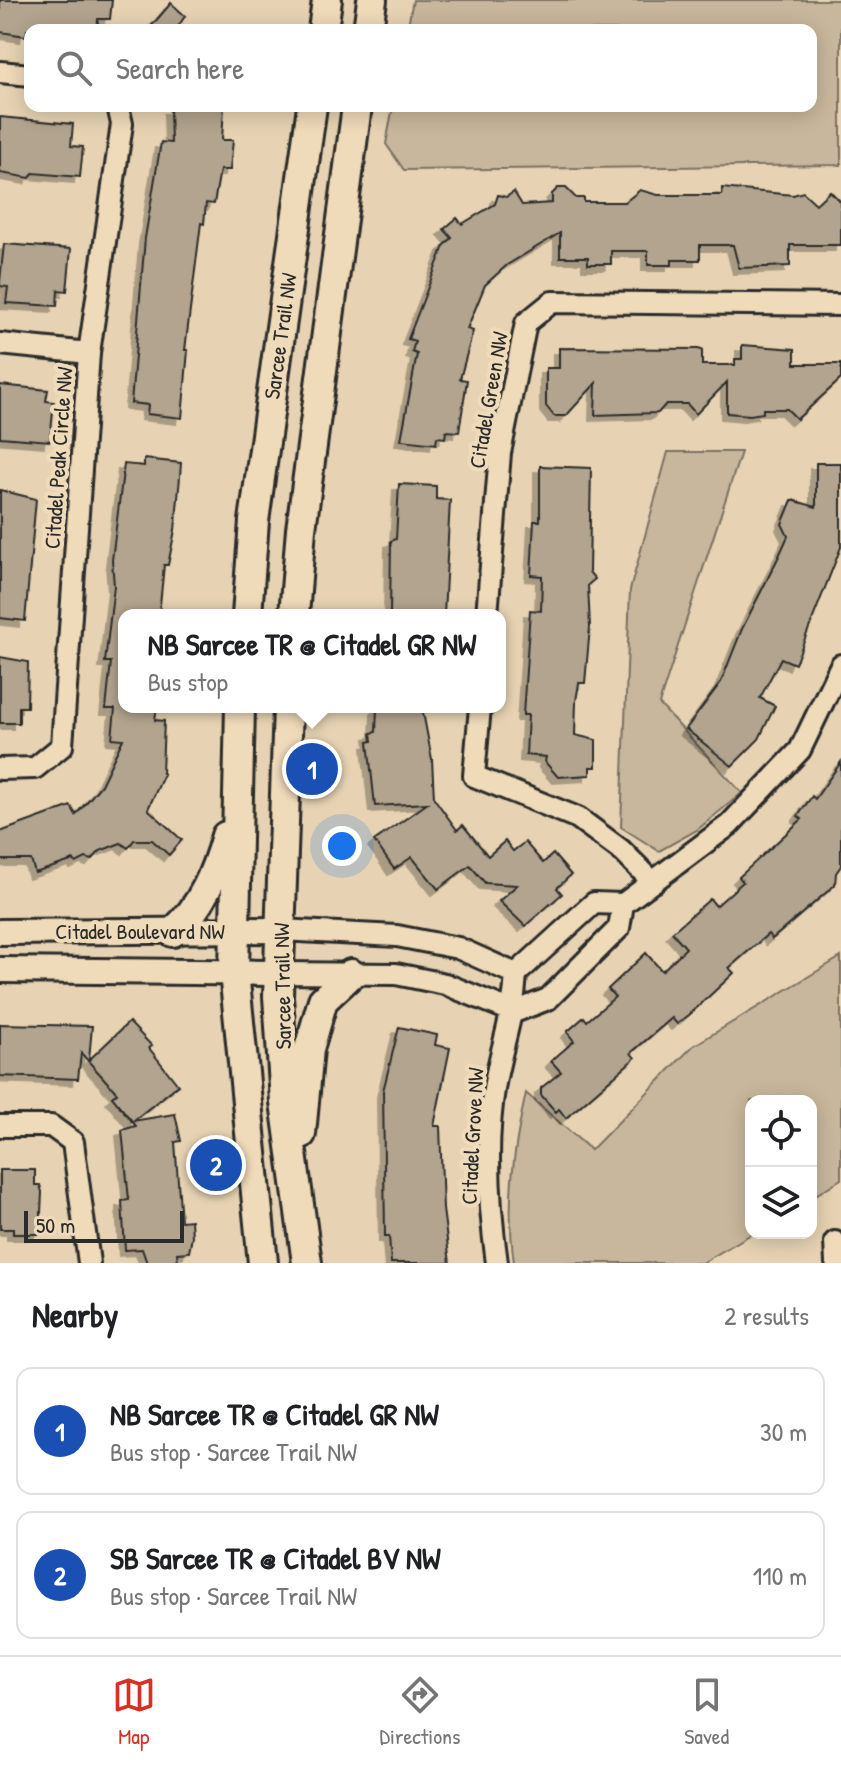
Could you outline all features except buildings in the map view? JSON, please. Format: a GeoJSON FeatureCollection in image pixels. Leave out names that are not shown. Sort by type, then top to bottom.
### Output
{"type":"FeatureCollection","features":[{"type":"Feature","properties":{"kind":"main road"},"geometry":{"type":"LineString","coordinates":[[324,24],[327,0]]}},
{"type":"Feature","properties":{"kind":"main road"},"geometry":{"type":"LineString","coordinates":[[369,24],[372,0]]}},
{"type":"Feature","properties":{"kind":"main road","name":"Sarcee Trail NW"},"geometry":{"type":"LineString","coordinates":[[247,609],[254,521],[311,112]]}},
{"type":"Feature","properties":{"kind":"main road","name":"Sarcee Trail NW"},"geometry":{"type":"LineString","coordinates":[[294,609],[301,529],[356,112]]}},
{"type":"Feature","properties":{"kind":"main road","name":"Sarcee Trail NW"},"geometry":{"type":"LineString","coordinates":[[240,713],[234,972],[263,1263]]}},
{"type":"Feature","properties":{"kind":"main road","name":"Sarcee Trail NW"},"geometry":{"type":"LineString","coordinates":[[288,713],[277,973],[285,1102],[307,1263]]}},
{"type":"Feature","properties":{"kind":"main road"},"geometry":{"type":"LineString","coordinates":[[173,932],[186,920],[216,870],[236,805]]}},
{"type":"Feature","properties":{"kind":"main road"},"geometry":{"type":"LineString","coordinates":[[297,1175],[309,1049],[323,1000],[351,974]]}},
{"type":"Feature","properties":{"kind":"street"},"geometry":{"type":"LineString","coordinates":[[0,72],[24,74]]}},
{"type":"Feature","properties":{"kind":"street","name":"Citadel Peak Circle NW"},"geometry":{"type":"LineString","coordinates":[[0,769],[35,768],[62,746],[89,353],[122,124],[119,112]]}},
{"type":"Feature","properties":{"kind":"street","name":"Citadel Green NW"},"geometry":{"type":"LineString","coordinates":[[487,609],[500,453],[526,323],[552,302],[841,305]]}},
{"type":"Feature","properties":{"kind":"street"},"geometry":{"type":"LineString","coordinates":[[0,344],[89,353]]}},
{"type":"Feature","properties":{"kind":"street"},"geometry":{"type":"LineString","coordinates":[[514,1012],[516,974],[594,903],[623,904],[729,825],[800,750],[841,665]]}},
{"type":"Feature","properties":{"kind":"street"},"geometry":{"type":"LineString","coordinates":[[479,713],[474,776],[578,818],[621,850],[653,882]]}},
{"type":"Feature","properties":{"kind":"street"},"geometry":{"type":"LineString","coordinates":[[277,973],[396,974],[445,984],[514,1012],[548,999],[619,928],[623,904]]}},
{"type":"Feature","properties":{"kind":"street"},"geometry":{"type":"LineString","coordinates":[[280,930],[397,936],[458,948],[516,974]]}},
{"type":"Feature","properties":{"kind":"street","name":"Citadel Boulevard NW"},"geometry":{"type":"LineString","coordinates":[[0,932],[280,930]]}},
{"type":"Feature","properties":{"kind":"street","name":"Citadel Boulevard NW"},"geometry":{"type":"LineString","coordinates":[[0,970],[277,973]]}},
{"type":"Feature","properties":{"kind":"street","name":"Citadel Grove NW"},"geometry":{"type":"LineString","coordinates":[[497,1263],[492,1221],[495,1086],[514,1012]]}},
{"type":"Feature","properties":{"kind":"street"},"geometry":{"type":"LineString","coordinates":[[0,1126],[51,1126],[73,1142],[89,1263]]}},
{"type":"Feature","properties":{"kind":"street"},"geometry":{"type":"LineString","coordinates":[[835,1242],[836,1263]]}},
{"type":"Feature","properties":{"kind":"shaded area"},"geometry":{"type":"Polygon","coordinates":[[[413,0],[841,0],[841,165],[404,170],[386,144],[392,112],[817,112],[817,24],[408,24],[413,0]]]}},
{"type":"Feature","properties":{"kind":"shaded area"},"geometry":{"type":"Polygon","coordinates":[[[668,452],[741,452],[659,704],[742,793],[697,830],[659,851],[621,827],[630,590],[668,452]]]}},
{"type":"Feature","properties":{"kind":"shaded area"},"geometry":{"type":"Polygon","coordinates":[[[841,957],[841,1179],[817,1194],[817,1095],[745,1095],[745,1238],[702,1263],[514,1263],[512,1178],[526,1093],[591,1150],[693,1046],[841,957]]]}},
{"type":"Feature","properties":{"kind":"place","name":"NB Sarcee TR @ Citadel GR NW"},"geometry":{"type":"Point","coordinates":[312,769]}},
{"type":"Feature","properties":{"kind":"place","name":"SB Sarcee TR @ Citadel BV NW"},"geometry":{"type":"Point","coordinates":[216,1165]}}]}
